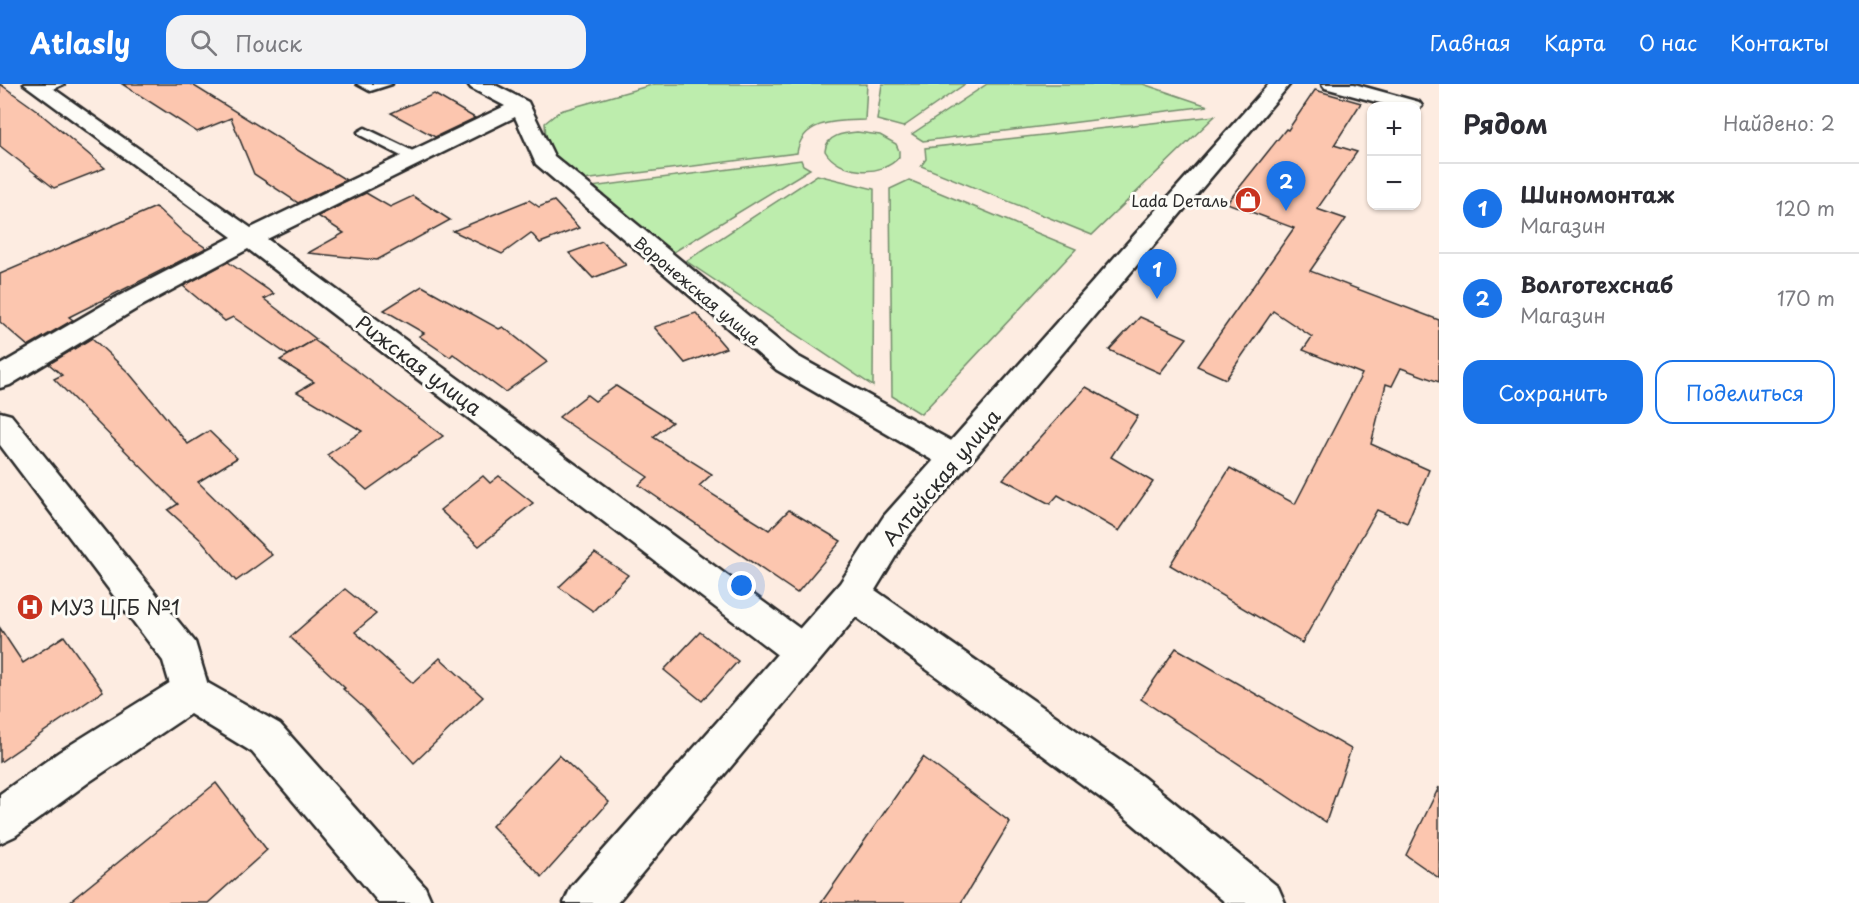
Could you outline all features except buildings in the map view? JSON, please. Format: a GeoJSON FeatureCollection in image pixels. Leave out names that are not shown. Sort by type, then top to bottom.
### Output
{"type":"FeatureCollection","features":[{"type":"Feature","properties":{"kind":"street"},"geometry":{"type":"LineString","coordinates":[[478,84],[521,106]]}},
{"type":"Feature","properties":{"kind":"street","name":"Алтайская улица"},"geometry":{"type":"LineString","coordinates":[[588,903],[801,651],[853,594],[896,526],[1280,84]]}},
{"type":"Feature","properties":{"kind":"street"},"geometry":{"type":"LineString","coordinates":[[1332,84],[1397,102]]}},
{"type":"Feature","properties":{"kind":"street","name":"Рижская улица"},"geometry":{"type":"LineString","coordinates":[[45,86],[801,651]]}},
{"type":"Feature","properties":{"kind":"street"},"geometry":{"type":"LineString","coordinates":[[0,378],[47,348],[248,237],[521,106]]}},
{"type":"Feature","properties":{"kind":"street","name":"Воронежская улица"},"geometry":{"type":"LineString","coordinates":[[521,106],[544,159],[787,363],[955,458]]}},
{"type":"Feature","properties":{"kind":"street"},"geometry":{"type":"LineString","coordinates":[[0,423],[181,654],[190,692],[266,738],[409,903]]}},
{"type":"Feature","properties":{"kind":"street"},"geometry":{"type":"LineString","coordinates":[[853,594],[1128,792],[1262,903]]}},
{"type":"Feature","properties":{"kind":"street"},"geometry":{"type":"LineString","coordinates":[[0,821],[74,767],[190,692]]}},
{"type":"Feature","properties":{"kind":"lane"},"geometry":{"type":"LineString","coordinates":[[363,84],[370,87],[386,84]]}},
{"type":"Feature","properties":{"kind":"lane"},"geometry":{"type":"LineString","coordinates":[[365,132],[414,157]]}},
{"type":"Feature","properties":{"kind":"green space"},"geometry":{"type":"Polygon","coordinates":[[[655,84],[867,84],[865,120],[833,122],[814,128],[800,142],[797,153],[583,180],[555,156],[548,142],[545,123],[560,111],[655,84]]]}},
{"type":"Feature","properties":{"kind":"green space"},"geometry":{"type":"Polygon","coordinates":[[[882,84],[965,84],[903,127],[877,120],[882,84]]]}},
{"type":"Feature","properties":{"kind":"green space"},"geometry":{"type":"Polygon","coordinates":[[[987,84],[1143,84],[1208,106],[923,141],[912,134],[987,84]]]}},
{"type":"Feature","properties":{"kind":"green space"},"geometry":{"type":"Polygon","coordinates":[[[1215,116],[1092,235],[921,166],[926,159],[925,148],[1215,116]]]}},
{"type":"Feature","properties":{"kind":"green space"},"geometry":{"type":"Polygon","coordinates":[[[857,132],[880,135],[896,144],[899,157],[891,164],[872,170],[850,169],[831,159],[825,151],[829,141],[841,134],[857,132]]]}},
{"type":"Feature","properties":{"kind":"green space"},"geometry":{"type":"Polygon","coordinates":[[[801,160],[803,165],[810,169],[672,253],[620,214],[591,187],[801,160]]]}},
{"type":"Feature","properties":{"kind":"green space"},"geometry":{"type":"Polygon","coordinates":[[[817,175],[874,189],[873,386],[686,261],[817,175]]]}},
{"type":"Feature","properties":{"kind":"green space"},"geometry":{"type":"Polygon","coordinates":[[[909,180],[1076,249],[921,414],[892,396],[890,189],[909,180]]]}},
{"type":"Feature","properties":{"kind":"place","name":"Lada Dеталь"},"geometry":{"type":"Point","coordinates":[1248,200]}},
{"type":"Feature","properties":{"kind":"place","name":"Волготехснаб"},"geometry":{"type":"Point","coordinates":[1286,211]}},
{"type":"Feature","properties":{"kind":"place","name":"Шиномонтаж"},"geometry":{"type":"Point","coordinates":[1157,299]}},
{"type":"Feature","properties":{"kind":"place","name":"МУЗ ЦГБ №1"},"geometry":{"type":"Point","coordinates":[30,607]}}]}
